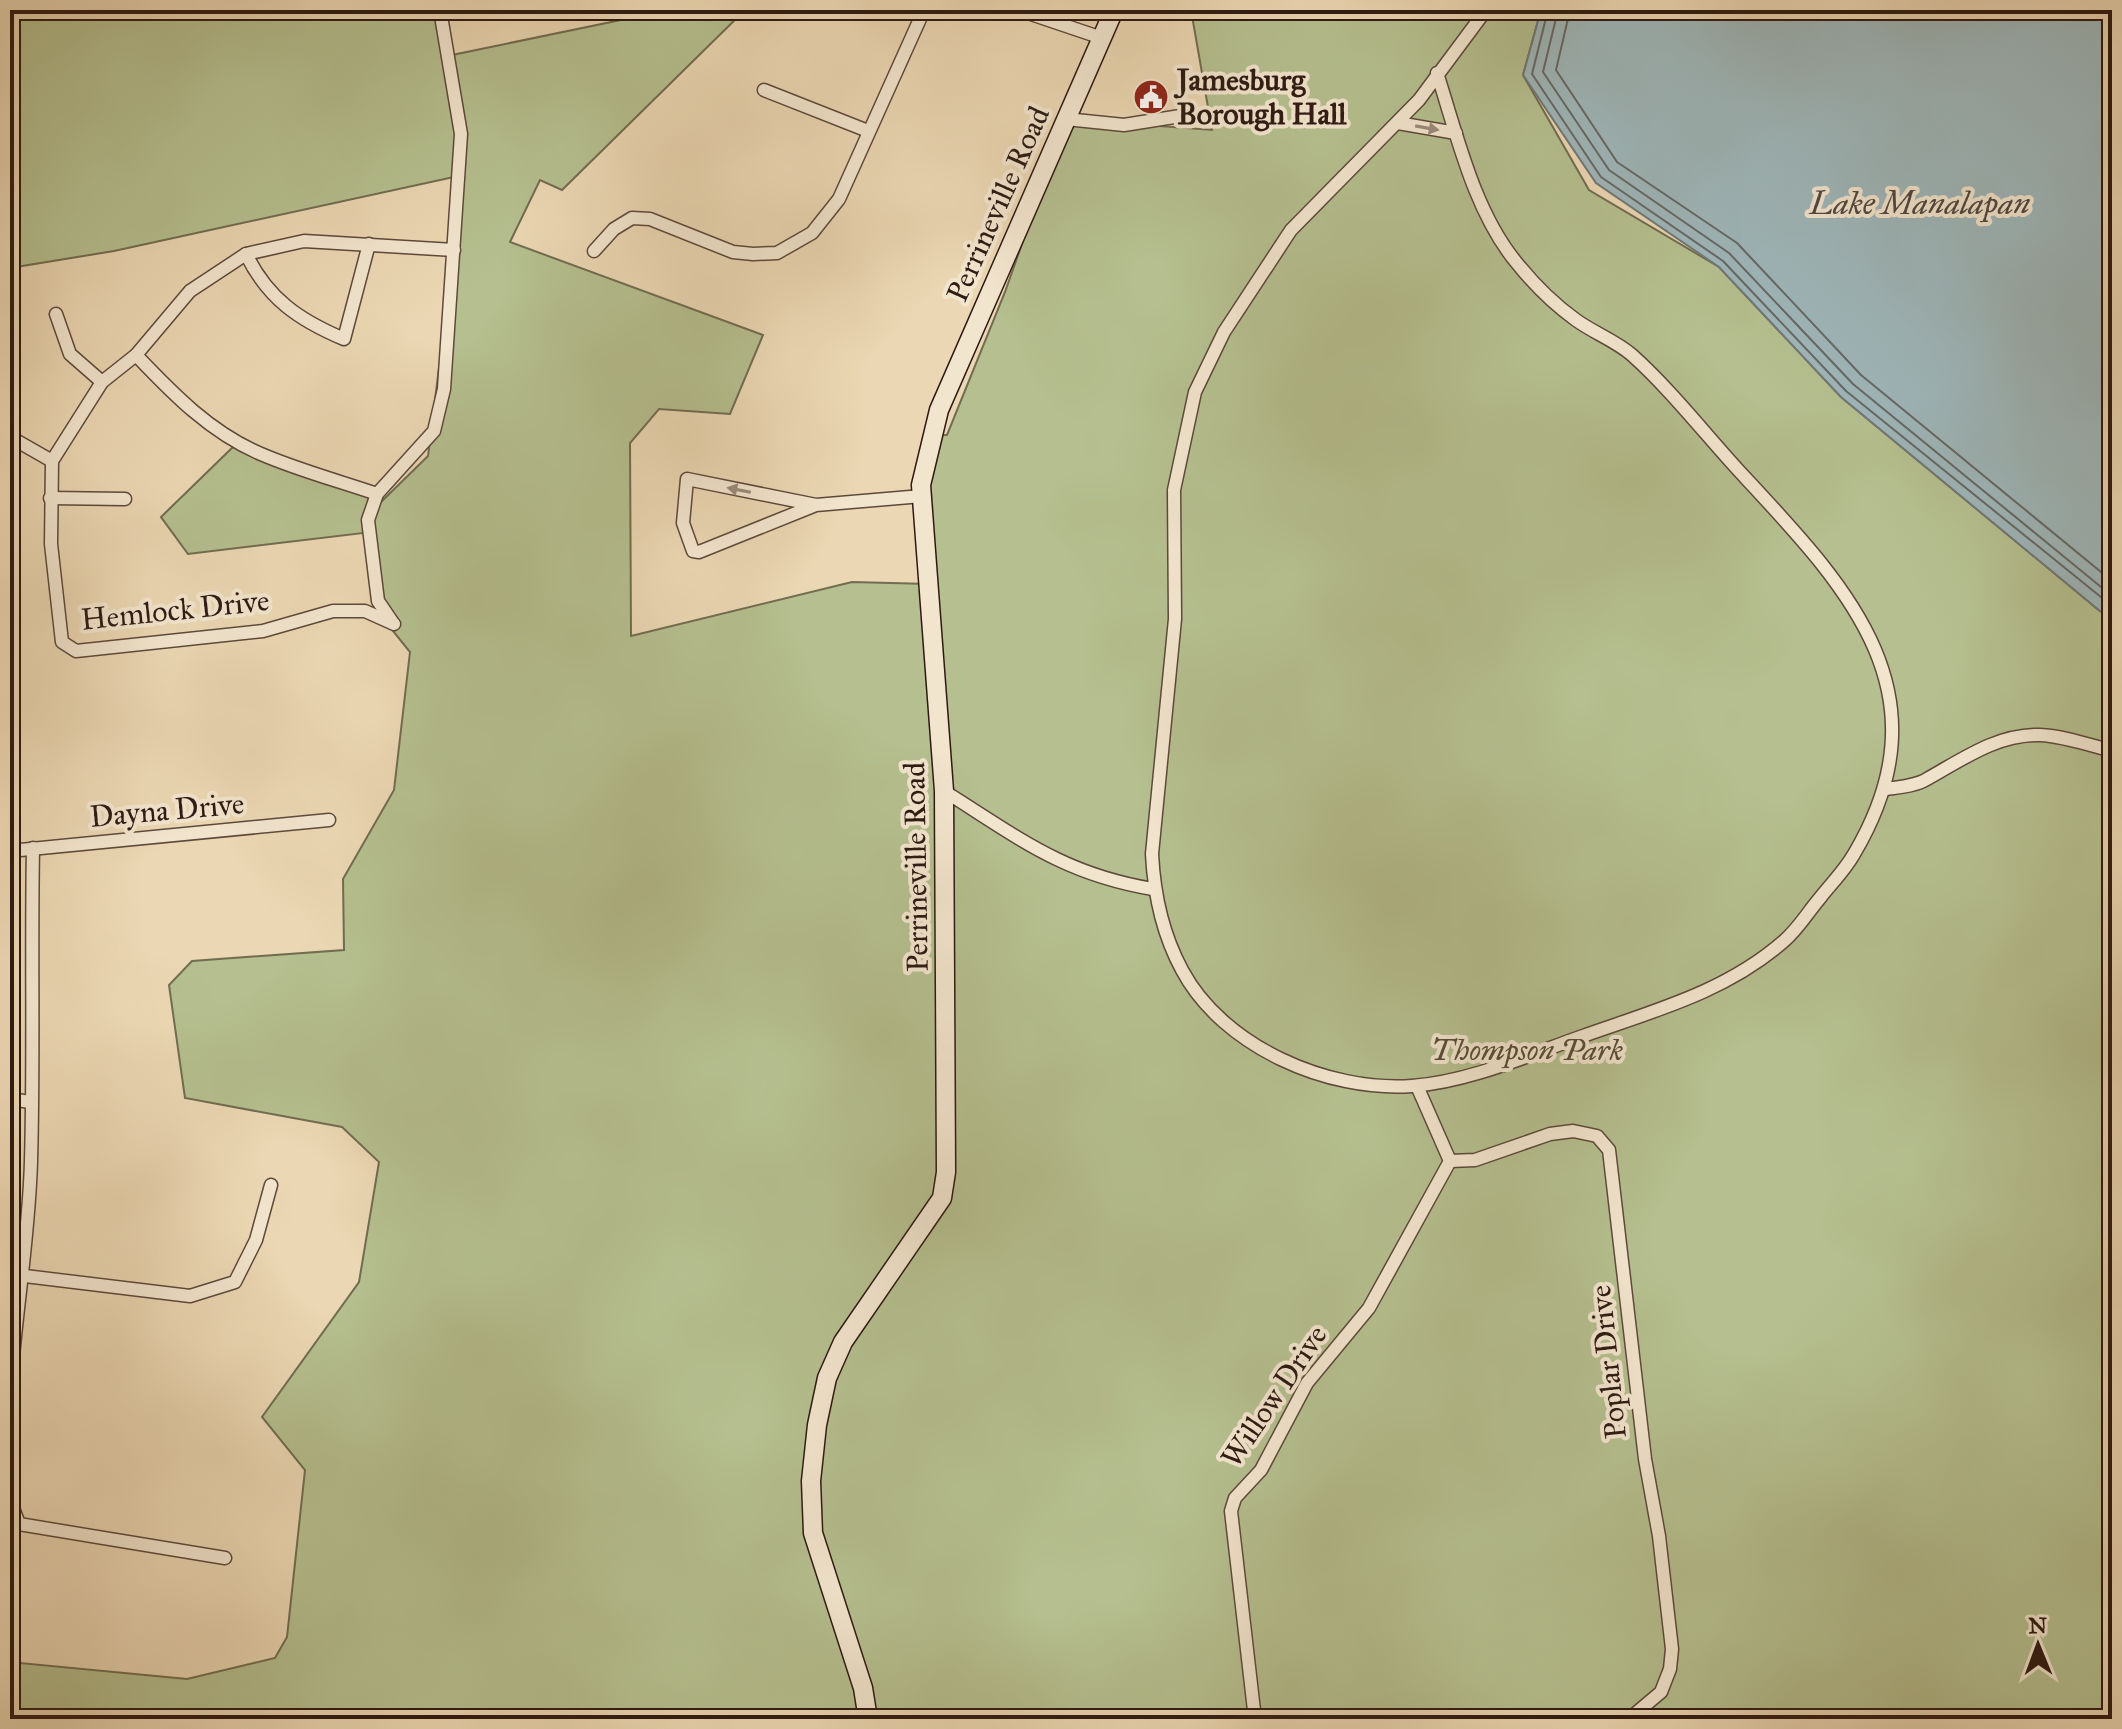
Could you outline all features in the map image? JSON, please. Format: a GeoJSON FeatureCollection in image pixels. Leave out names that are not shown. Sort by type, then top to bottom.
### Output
{"type":"FeatureCollection","features":[{"type":"Feature","properties":{"kind":"street"},"geometry":{"type":"LineString","coordinates":[[136,355],[179,401],[220,432],[260,454],[377,494],[434,431],[444,389],[461,134],[440,10]]}},
{"type":"Feature","properties":{"kind":"street"},"geometry":{"type":"LineString","coordinates":[[594,251],[614,229],[632,218],[650,219],[733,252],[777,253],[795,246],[812,233],[839,199],[924,10]]}},
{"type":"Feature","properties":{"kind":"street"},"geometry":{"type":"LineString","coordinates":[[1019,10],[1102,38]]}},
{"type":"Feature","properties":{"kind":"street","name":"Perrineville Road"},"geometry":{"type":"LineString","coordinates":[[868,1719],[863,1688],[813,1533],[811,1481],[827,1378],[843,1342],[942,1198],[948,1137],[944,791],[922,496],[926,453],[939,410],[1114,10]]}},
{"type":"Feature","properties":{"kind":"street"},"geometry":{"type":"LineString","coordinates":[[1437,73],[1456,133],[1502,244],[1520,267],[1573,318],[1630,354],[1813,550],[1857,609],[1882,663],[1893,723],[1886,789],[1853,856],[1788,938],[1744,973],[1693,997],[1473,1073],[1417,1086],[1379,1087],[1338,1080],[1299,1068],[1233,1033],[1183,972],[1153,889],[1155,795],[1169,703],[1175,619],[1174,490],[1195,392],[1224,332],[1291,230],[1317,199],[1398,123],[1486,10]]}},
{"type":"Feature","properties":{"kind":"street"},"geometry":{"type":"LineString","coordinates":[[764,90],[868,131]]}},
{"type":"Feature","properties":{"kind":"street"},"geometry":{"type":"LineString","coordinates":[[1066,119],[1124,125],[1193,114]]}},
{"type":"Feature","properties":{"kind":"street"},"geometry":{"type":"LineString","coordinates":[[1398,123],[1456,133]]}},
{"type":"Feature","properties":{"kind":"street","name":"Hemlock Drive"},"geometry":{"type":"LineString","coordinates":[[377,494],[368,520],[376,588],[378,601],[394,624],[365,611],[333,611],[263,631],[76,651],[62,642],[51,544],[52,461],[102,382],[136,355],[190,291],[246,254],[304,241],[454,250]]}},
{"type":"Feature","properties":{"kind":"street"},"geometry":{"type":"LineString","coordinates":[[246,254],[257,276],[279,303],[307,323],[344,339],[369,244]]}},
{"type":"Feature","properties":{"kind":"street"},"geometry":{"type":"LineString","coordinates":[[56,314],[70,354],[102,382]]}},
{"type":"Feature","properties":{"kind":"street"},"geometry":{"type":"LineString","coordinates":[[10,437],[52,461]]}},
{"type":"Feature","properties":{"kind":"street"},"geometry":{"type":"LineString","coordinates":[[816,505],[699,552],[693,551],[683,523],[687,479],[816,505],[922,496]]}},
{"type":"Feature","properties":{"kind":"street"},"geometry":{"type":"LineString","coordinates":[[50,498],[125,499]]}},
{"type":"Feature","properties":{"kind":"street"},"geometry":{"type":"LineString","coordinates":[[1886,789],[1925,781],[1948,764],[1998,741],[2018,737],[2063,738],[2112,751]]}},
{"type":"Feature","properties":{"kind":"street"},"geometry":{"type":"LineString","coordinates":[[944,791],[1032,848],[1075,870],[1107,881],[1153,889]]}},
{"type":"Feature","properties":{"kind":"street","name":"Dayna Drive"},"geometry":{"type":"LineString","coordinates":[[10,851],[329,820]]}},
{"type":"Feature","properties":{"kind":"street"},"geometry":{"type":"LineString","coordinates":[[10,1393],[14,1340],[25,1276],[31,1160],[33,848]]}},
{"type":"Feature","properties":{"kind":"street"},"geometry":{"type":"LineString","coordinates":[[1417,1086],[1450,1161]]}},
{"type":"Feature","properties":{"kind":"street"},"geometry":{"type":"LineString","coordinates":[[10,1099],[30,1102]]}},
{"type":"Feature","properties":{"kind":"street","name":"Poplar Drive"},"geometry":{"type":"LineString","coordinates":[[1450,1161],[1475,1160],[1550,1134],[1573,1131],[1597,1136],[1609,1150],[1645,1459],[1659,1536],[1672,1649],[1667,1681],[1661,1692],[1629,1719]]}},
{"type":"Feature","properties":{"kind":"street","name":"Willow Drive"},"geometry":{"type":"LineString","coordinates":[[1255,1719],[1232,1542],[1231,1511],[1235,1498],[1261,1470],[1307,1383],[1369,1308],[1450,1161]]}},
{"type":"Feature","properties":{"kind":"street"},"geometry":{"type":"LineString","coordinates":[[25,1276],[190,1296],[235,1282],[256,1240],[271,1185]]}},
{"type":"Feature","properties":{"kind":"street"},"geometry":{"type":"LineString","coordinates":[[10,1500],[14,1526],[225,1558]]}},
{"type":"Feature","properties":{"kind":"green space","name":"Thompson Park"},"geometry":{"type":"Polygon","coordinates":[[[10,10],[443,10],[452,55],[669,10],[745,10],[562,190],[540,180],[510,242],[763,335],[730,414],[659,409],[630,443],[631,636],[852,582],[929,584],[922,496],[941,435],[947,435],[1005,292],[1066,119],[1212,130],[1191,10],[1541,10],[1523,75],[1589,190],[1719,267],[1841,397],[2100,611],[2112,615],[2112,1719],[10,1719],[10,1662],[187,1679],[275,1658],[287,1637],[305,1470],[262,1417],[359,1282],[379,1162],[342,1127],[185,1098],[169,985],[192,961],[344,950],[343,879],[394,790],[410,652],[381,616],[371,532],[188,554],[161,517],[233,447],[381,502],[428,456],[463,175],[114,251],[10,268],[10,10]]]}},
{"type":"Feature","properties":{"kind":"water","name":"Lake Manalapan"},"geometry":{"type":"Polygon","coordinates":[[[1541,10],[2112,10],[2112,615],[2100,611],[1841,397],[1719,267],[1596,183],[1523,75],[1541,10]]]}},
{"type":"Feature","properties":{"kind":"place","name":"Jamesburg Borough Hall"},"geometry":{"type":"Point","coordinates":[1151,97]}}]}
